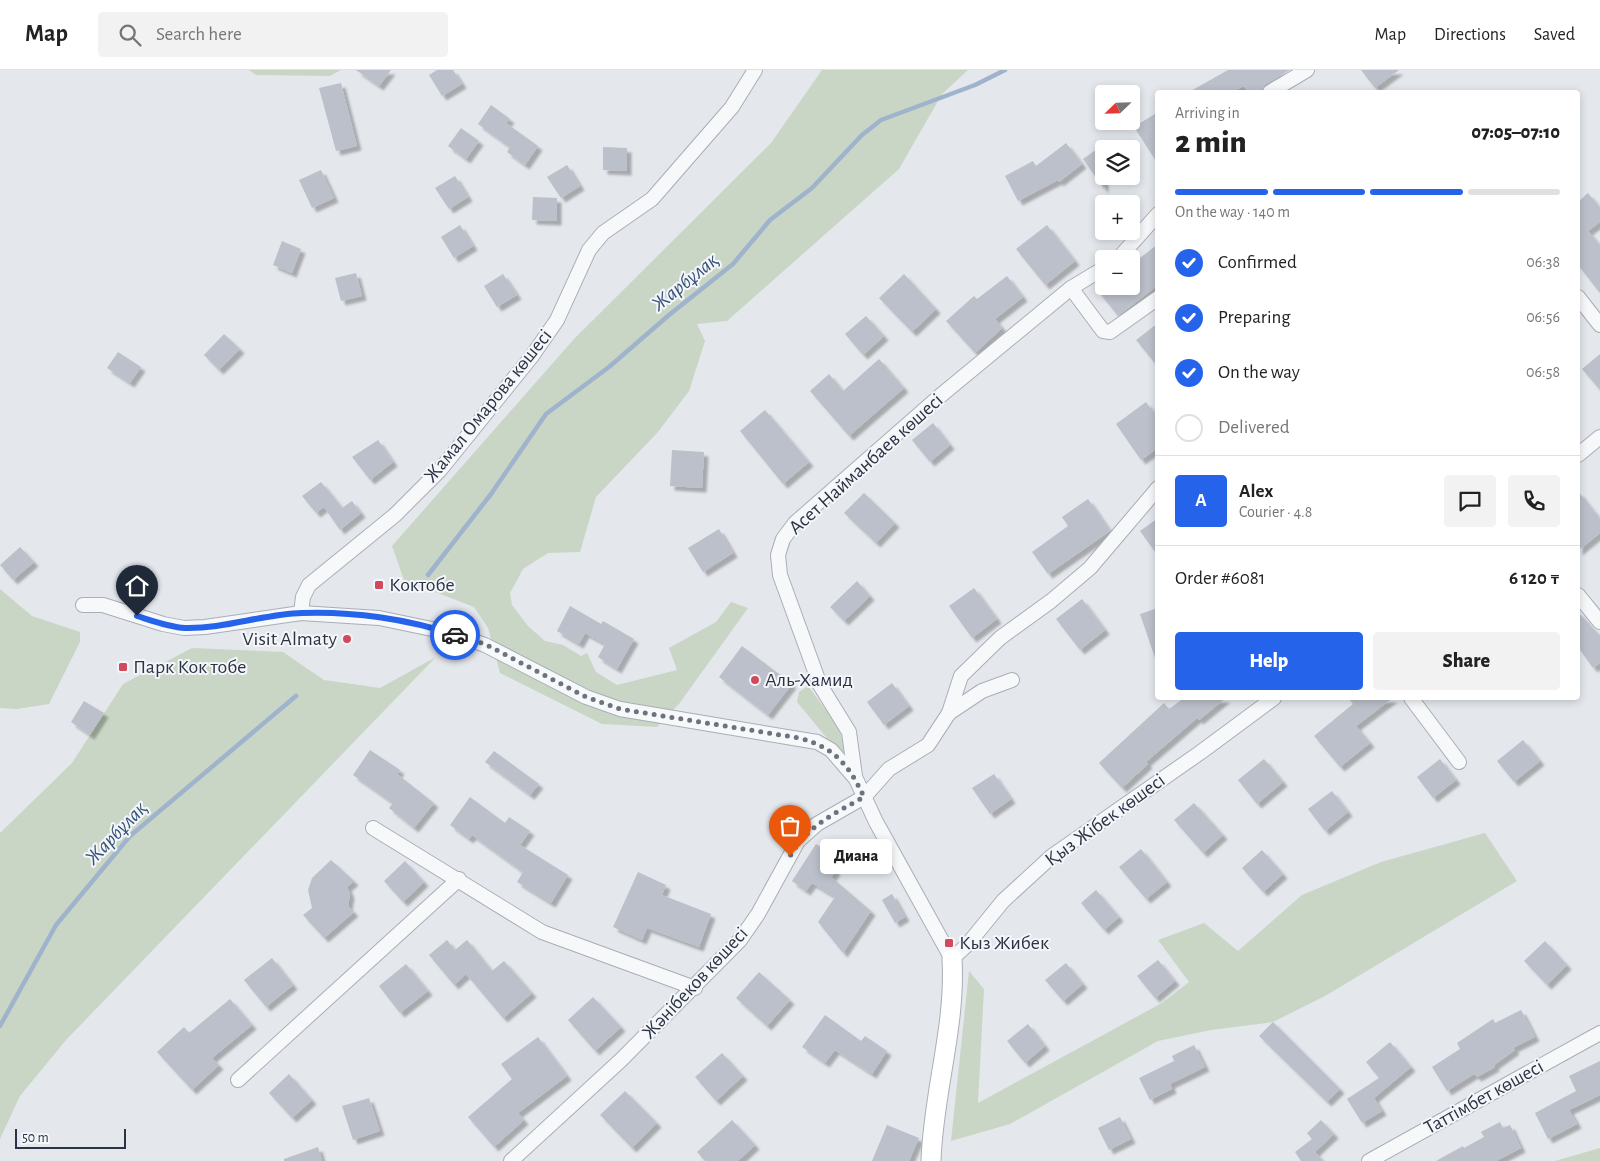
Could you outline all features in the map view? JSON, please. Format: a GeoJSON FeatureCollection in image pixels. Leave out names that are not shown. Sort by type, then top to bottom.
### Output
{"type":"FeatureCollection","features":[{"type":"Feature","properties":{"kind":"street","name":"Жамал Омарова көшесі"},"geometry":{"type":"LineString","coordinates":[[301,613],[303,597],[309,585],[395,515],[440,470],[532,356],[557,320],[589,250],[604,232],[652,199],[732,107],[755,70]]}},
{"type":"Feature","properties":{"kind":"street"},"geometry":{"type":"LineString","coordinates":[[1273,90],[1307,70]]}},
{"type":"Feature","properties":{"kind":"street"},"geometry":{"type":"LineString","coordinates":[[1126,250],[1155,217]]}},
{"type":"Feature","properties":{"kind":"street","name":"Асет Найманбаев көшесі"},"geometry":{"type":"LineString","coordinates":[[856,779],[850,732],[820,685],[780,575],[778,554],[784,539],[795,523],[940,396],[1071,288],[1095,273]]}},
{"type":"Feature","properties":{"kind":"street"},"geometry":{"type":"LineString","coordinates":[[1071,288],[1103,331],[1110,332],[1155,300]]}},
{"type":"Feature","properties":{"kind":"street"},"geometry":{"type":"LineString","coordinates":[[1580,300],[1600,326]]}},
{"type":"Feature","properties":{"kind":"street"},"geometry":{"type":"LineString","coordinates":[[1580,453],[1600,437]]}},
{"type":"Feature","properties":{"kind":"street"},"geometry":{"type":"LineString","coordinates":[[864,797],[889,769],[928,745],[949,713],[961,676],[1000,638],[1051,601],[1090,568],[1155,492]]}},
{"type":"Feature","properties":{"kind":"street"},"geometry":{"type":"LineString","coordinates":[[1580,597],[1600,622]]}},
{"type":"Feature","properties":{"kind":"street"},"geometry":{"type":"LineString","coordinates":[[83,606],[103,605],[163,624],[184,628],[206,627],[301,613],[379,618],[451,633],[485,644],[586,697],[620,709],[817,742],[831,750],[856,779],[876,822],[952,959],[954,987],[932,1136],[931,1161]]}},
{"type":"Feature","properties":{"kind":"street"},"geometry":{"type":"LineString","coordinates":[[949,713],[982,691],[1012,680]]}},
{"type":"Feature","properties":{"kind":"street","name":"Қыз Жібек көшесі"},"geometry":{"type":"LineString","coordinates":[[952,959],[968,944],[1003,901],[1052,856],[1201,752],[1271,700]]}},
{"type":"Feature","properties":{"kind":"street"},"geometry":{"type":"LineString","coordinates":[[1412,700],[1459,762]]}},
{"type":"Feature","properties":{"kind":"street","name":"Жәнібеков көшесі"},"geometry":{"type":"LineString","coordinates":[[510,1161],[621,1060],[695,988],[740,940],[758,914],[798,842],[817,824],[864,797]]}},
{"type":"Feature","properties":{"kind":"street"},"geometry":{"type":"LineString","coordinates":[[373,828],[459,879],[507,912],[542,932],[695,988]]}},
{"type":"Feature","properties":{"kind":"street"},"geometry":{"type":"LineString","coordinates":[[238,1080],[459,879]]}},
{"type":"Feature","properties":{"kind":"street","name":"Таттімбет көшесі"},"geometry":{"type":"LineString","coordinates":[[1369,1161],[1600,1033]]}},
{"type":"Feature","properties":{"kind":"green space"},"geometry":{"type":"Polygon","coordinates":[[[249,70],[341,70],[330,76],[256,75],[249,70]]]}},
{"type":"Feature","properties":{"kind":"green space"},"geometry":{"type":"Polygon","coordinates":[[[822,70],[968,70],[942,94],[899,169],[727,321],[697,324],[705,341],[689,391],[658,432],[596,497],[580,552],[548,553],[523,569],[510,593],[512,605],[528,626],[545,641],[563,645],[581,656],[587,653],[596,672],[617,685],[677,670],[669,648],[716,622],[731,602],[748,608],[679,704],[657,727],[602,724],[500,673],[488,628],[474,607],[404,580],[392,546],[574,339],[771,143],[822,70]]]}},
{"type":"Feature","properties":{"kind":"green space"},"geometry":{"type":"Polygon","coordinates":[[[0,589],[32,616],[80,632],[80,642],[49,704],[17,709],[0,708],[0,589]]]}},
{"type":"Feature","properties":{"kind":"green space"},"geometry":{"type":"Polygon","coordinates":[[[192,648],[283,652],[324,680],[380,688],[436,657],[66,1040],[20,1096],[0,1139],[0,833],[72,763],[123,684],[192,648]]]}},
{"type":"Feature","properties":{"kind":"green space"},"geometry":{"type":"Polygon","coordinates":[[[808,686],[838,726],[851,767],[797,702],[799,692],[808,686]]]}},
{"type":"Feature","properties":{"kind":"green space"},"geometry":{"type":"Polygon","coordinates":[[[1485,833],[1517,881],[1325,996],[1273,1022],[1211,1030],[1158,1041],[1010,1124],[951,1141],[969,971],[984,989],[978,1103],[1162,1003],[1189,982],[1158,940],[1204,923],[1238,951],[1302,895],[1381,862],[1485,833]]]}},
{"type":"Feature","properties":{"kind":"green space"},"geometry":{"type":"Polygon","coordinates":[[[1600,1148],[1600,1161],[1555,1161],[1600,1148]]]}},
{"type":"Feature","properties":{"kind":"building"},"geometry":{"type":"Polygon","coordinates":[[[356,70],[391,70],[379,86],[356,70]]]}},
{"type":"Feature","properties":{"kind":"building"},"geometry":{"type":"Polygon","coordinates":[[[437,70],[453,70],[462,84],[442,96],[429,75],[437,70]]]}},
{"type":"Feature","properties":{"kind":"building"},"geometry":{"type":"Polygon","coordinates":[[[1228,70],[1290,70],[1266,84],[1261,90],[1247,90],[1244,86],[1236,90],[1193,90],[1228,70]]]}},
{"type":"Feature","properties":{"kind":"building"},"geometry":{"type":"Polygon","coordinates":[[[1361,70],[1399,70],[1375,88],[1361,70]]]}},
{"type":"Feature","properties":{"kind":"building"},"geometry":{"type":"Polygon","coordinates":[[[341,83],[357,146],[336,151],[319,88],[341,83]]]}},
{"type":"Feature","properties":{"kind":"building"},"geometry":{"type":"Polygon","coordinates":[[[491,105],[510,119],[506,123],[538,146],[525,165],[507,152],[510,147],[478,124],[491,105]]]}},
{"type":"Feature","properties":{"kind":"building"},"geometry":{"type":"Polygon","coordinates":[[[1155,114],[1155,159],[1136,130],[1140,130],[1140,123],[1155,114]]]}},
{"type":"Feature","properties":{"kind":"building"},"geometry":{"type":"Polygon","coordinates":[[[461,128],[479,141],[466,159],[448,146],[461,128]]]}},
{"type":"Feature","properties":{"kind":"building"},"geometry":{"type":"Polygon","coordinates":[[[1066,143],[1082,164],[1059,182],[1058,180],[1018,201],[1005,176],[1033,161],[1036,166],[1066,143]]]}},
{"type":"Feature","properties":{"kind":"building"},"geometry":{"type":"Polygon","coordinates":[[[603,147],[627,148],[627,171],[603,170],[603,147]]]}},
{"type":"Feature","properties":{"kind":"building"},"geometry":{"type":"Polygon","coordinates":[[[1095,150],[1095,176],[1083,159],[1095,150]]]}},
{"type":"Feature","properties":{"kind":"building"},"geometry":{"type":"Polygon","coordinates":[[[567,165],[580,186],[561,198],[547,177],[567,165]]]}},
{"type":"Feature","properties":{"kind":"building"},"geometry":{"type":"Polygon","coordinates":[[[321,170],[334,198],[312,208],[299,180],[321,170]]]}},
{"type":"Feature","properties":{"kind":"building"},"geometry":{"type":"Polygon","coordinates":[[[455,176],[468,197],[449,209],[435,188],[455,176]]]}},
{"type":"Feature","properties":{"kind":"building"},"geometry":{"type":"Polygon","coordinates":[[[1588,193],[1600,208],[1600,222],[1588,231],[1600,245],[1600,293],[1580,268],[1580,200],[1588,193]]]}},
{"type":"Feature","properties":{"kind":"building"},"geometry":{"type":"Polygon","coordinates":[[[533,197],[557,198],[557,221],[532,220],[533,197]]]}},
{"type":"Feature","properties":{"kind":"building"},"geometry":{"type":"Polygon","coordinates":[[[460,225],[473,246],[454,258],[441,237],[460,225]]]}},
{"type":"Feature","properties":{"kind":"building"},"geometry":{"type":"Polygon","coordinates":[[[1047,225],[1075,261],[1045,285],[1016,249],[1047,225]]]}},
{"type":"Feature","properties":{"kind":"building"},"geometry":{"type":"Polygon","coordinates":[[[282,241],[301,249],[292,273],[273,265],[282,241]]]}},
{"type":"Feature","properties":{"kind":"building"},"geometry":{"type":"Polygon","coordinates":[[[1155,246],[1155,287],[1118,316],[1101,295],[1140,295],[1140,258],[1155,246]]]}},
{"type":"Feature","properties":{"kind":"building"},"geometry":{"type":"Polygon","coordinates":[[[356,273],[362,296],[341,301],[335,278],[356,273]]]}},
{"type":"Feature","properties":{"kind":"building"},"geometry":{"type":"Polygon","coordinates":[[[503,274],[517,295],[497,307],[484,286],[503,274]]]}},
{"type":"Feature","properties":{"kind":"building"},"geometry":{"type":"Polygon","coordinates":[[[904,274],[936,309],[912,332],[879,298],[904,274]]]}},
{"type":"Feature","properties":{"kind":"building"},"geometry":{"type":"Polygon","coordinates":[[[1007,276],[1023,297],[995,319],[1002,328],[975,353],[946,321],[974,296],[977,299],[1007,276]]]}},
{"type":"Feature","properties":{"kind":"building"},"geometry":{"type":"Polygon","coordinates":[[[866,316],[884,336],[863,355],[845,334],[866,316]]]}},
{"type":"Feature","properties":{"kind":"building"},"geometry":{"type":"Polygon","coordinates":[[[1155,325],[1155,363],[1136,340],[1155,325]]]}},
{"type":"Feature","properties":{"kind":"building"},"geometry":{"type":"Polygon","coordinates":[[[224,334],[240,349],[219,370],[204,355],[224,334]]]}},
{"type":"Feature","properties":{"kind":"building"},"geometry":{"type":"Polygon","coordinates":[[[118,352],[141,367],[130,383],[107,368],[118,352]]]}},
{"type":"Feature","properties":{"kind":"building"},"geometry":{"type":"Polygon","coordinates":[[[1600,354],[1600,390],[1582,369],[1600,354]]]}},
{"type":"Feature","properties":{"kind":"building"},"geometry":{"type":"Polygon","coordinates":[[[879,359],[904,388],[849,436],[810,391],[829,374],[843,391],[879,359]]]}},
{"type":"Feature","properties":{"kind":"building"},"geometry":{"type":"Polygon","coordinates":[[[1146,402],[1155,415],[1155,450],[1141,460],[1116,424],[1146,402]]]}},
{"type":"Feature","properties":{"kind":"building"},"geometry":{"type":"Polygon","coordinates":[[[765,410],[809,462],[783,484],[740,431],[765,410]]]}},
{"type":"Feature","properties":{"kind":"building"},"geometry":{"type":"Polygon","coordinates":[[[933,423],[950,445],[930,462],[912,440],[933,423]]]}},
{"type":"Feature","properties":{"kind":"building"},"geometry":{"type":"Polygon","coordinates":[[[378,440],[393,462],[370,480],[352,457],[378,440]]]}},
{"type":"Feature","properties":{"kind":"building"},"geometry":{"type":"Polygon","coordinates":[[[672,450],[704,452],[702,488],[670,486],[672,450]]]}},
{"type":"Feature","properties":{"kind":"building"},"geometry":{"type":"Polygon","coordinates":[[[321,482],[342,508],[352,501],[361,513],[340,530],[324,507],[316,513],[302,496],[321,482]]]}},
{"type":"Feature","properties":{"kind":"building"},"geometry":{"type":"Polygon","coordinates":[[[864,493],[895,523],[876,543],[844,513],[864,493]]]}},
{"type":"Feature","properties":{"kind":"building"},"geometry":{"type":"Polygon","coordinates":[[[1580,494],[1600,519],[1600,533],[1580,549],[1580,494]]]}},
{"type":"Feature","properties":{"kind":"building"},"geometry":{"type":"Polygon","coordinates":[[[1088,499],[1110,531],[1048,574],[1032,552],[1068,526],[1062,517],[1088,499]]]}},
{"type":"Feature","properties":{"kind":"building"},"geometry":{"type":"Polygon","coordinates":[[[1155,520],[1155,552],[1140,531],[1155,520]]]}},
{"type":"Feature","properties":{"kind":"building"},"geometry":{"type":"Polygon","coordinates":[[[719,529],[733,553],[703,572],[688,548],[719,529]]]}},
{"type":"Feature","properties":{"kind":"building"},"geometry":{"type":"Polygon","coordinates":[[[20,547],[34,562],[13,580],[0,565],[20,547]]]}},
{"type":"Feature","properties":{"kind":"building"},"geometry":{"type":"Polygon","coordinates":[[[857,581],[870,596],[844,621],[830,607],[857,581]]]}},
{"type":"Feature","properties":{"kind":"building"},"geometry":{"type":"Polygon","coordinates":[[[974,588],[997,619],[972,638],[949,606],[974,588]]]}},
{"type":"Feature","properties":{"kind":"building"},"geometry":{"type":"Polygon","coordinates":[[[1082,599],[1105,630],[1080,650],[1056,619],[1082,599]]]}},
{"type":"Feature","properties":{"kind":"building"},"geometry":{"type":"Polygon","coordinates":[[[570,606],[601,624],[603,621],[634,639],[617,669],[598,657],[605,644],[585,633],[579,644],[557,631],[570,606]]]}},
{"type":"Feature","properties":{"kind":"building"},"geometry":{"type":"Polygon","coordinates":[[[1155,609],[1155,658],[1140,614],[1155,609]]]}},
{"type":"Feature","properties":{"kind":"building"},"geometry":{"type":"Polygon","coordinates":[[[1580,614],[1600,636],[1600,663],[1593,668],[1580,650],[1580,614]]]}},
{"type":"Feature","properties":{"kind":"building","name":"Аль-Хамид"},"geometry":{"type":"Polygon","coordinates":[[[742,646],[792,684],[768,715],[719,677],[742,646]]]}},
{"type":"Feature","properties":{"kind":"building"},"geometry":{"type":"Polygon","coordinates":[[[892,683],[909,706],[884,725],[867,702],[892,683]]]}},
{"type":"Feature","properties":{"kind":"building"},"geometry":{"type":"Polygon","coordinates":[[[1181,700],[1224,700],[1199,720],[1197,718],[1146,762],[1148,764],[1122,788],[1099,763],[1164,703],[1169,709],[1181,700]]]}},
{"type":"Feature","properties":{"kind":"building"},"geometry":{"type":"Polygon","coordinates":[[[1350,700],[1390,700],[1356,726],[1370,743],[1340,767],[1314,736],[1353,704],[1350,700]]]}},
{"type":"Feature","properties":{"kind":"building"},"geometry":{"type":"Polygon","coordinates":[[[84,701],[104,713],[90,735],[71,722],[84,701]]]}},
{"type":"Feature","properties":{"kind":"building"},"geometry":{"type":"Polygon","coordinates":[[[1523,740],[1540,761],[1514,782],[1497,761],[1523,740]]]}},
{"type":"Feature","properties":{"kind":"building"},"geometry":{"type":"Polygon","coordinates":[[[370,750],[400,770],[397,774],[434,803],[414,828],[389,808],[393,803],[353,775],[370,750]]]}},
{"type":"Feature","properties":{"kind":"building"},"geometry":{"type":"Polygon","coordinates":[[[494,751],[539,784],[530,795],[485,762],[494,751]]]}},
{"type":"Feature","properties":{"kind":"building"},"geometry":{"type":"Polygon","coordinates":[[[1264,759],[1283,782],[1257,804],[1238,780],[1264,759]]]}},
{"type":"Feature","properties":{"kind":"building"},"geometry":{"type":"Polygon","coordinates":[[[1440,759],[1456,780],[1433,798],[1417,777],[1440,759]]]}},
{"type":"Feature","properties":{"kind":"building"},"geometry":{"type":"Polygon","coordinates":[[[994,774],[1011,799],[990,814],[972,788],[994,774]]]}},
{"type":"Feature","properties":{"kind":"building"},"geometry":{"type":"Polygon","coordinates":[[[1332,791],[1348,812],[1325,831],[1308,809],[1332,791]]]}},
{"type":"Feature","properties":{"kind":"building"},"geometry":{"type":"Polygon","coordinates":[[[470,797],[505,823],[509,817],[530,831],[520,845],[568,875],[551,903],[517,882],[523,872],[472,835],[469,839],[450,825],[470,797]]]}},
{"type":"Feature","properties":{"kind":"building"},"geometry":{"type":"Polygon","coordinates":[[[1194,803],[1223,835],[1203,853],[1174,820],[1194,803]]]}},
{"type":"Feature","properties":{"kind":"building"},"geometry":{"type":"Polygon","coordinates":[[[816,844],[829,852],[826,858],[836,871],[831,877],[871,911],[843,953],[818,922],[835,897],[812,883],[806,891],[792,881],[816,844]]]}},
{"type":"Feature","properties":{"kind":"building"},"geometry":{"type":"Polygon","coordinates":[[[1141,849],[1167,882],[1146,899],[1119,867],[1141,849]]]}},
{"type":"Feature","properties":{"kind":"building"},"geometry":{"type":"Polygon","coordinates":[[[1262,850],[1283,874],[1263,892],[1242,868],[1262,850]]]}},
{"type":"Feature","properties":{"kind":"building"},"geometry":{"type":"Polygon","coordinates":[[[331,860],[354,881],[347,887],[350,894],[348,906],[354,912],[324,938],[303,915],[312,908],[308,890],[312,878],[331,860]]]}},
{"type":"Feature","properties":{"kind":"building"},"geometry":{"type":"Polygon","coordinates":[[[405,861],[424,882],[403,902],[384,881],[405,861]]]}},
{"type":"Feature","properties":{"kind":"building"},"geometry":{"type":"Polygon","coordinates":[[[638,872],[666,885],[662,895],[711,914],[699,947],[647,928],[642,940],[613,927],[638,872]]]}},
{"type":"Feature","properties":{"kind":"building"},"geometry":{"type":"Polygon","coordinates":[[[1096,890],[1119,917],[1104,930],[1081,903],[1096,890]]]}},
{"type":"Feature","properties":{"kind":"building"},"geometry":{"type":"Polygon","coordinates":[[[892,894],[905,917],[895,923],[882,900],[892,894]]]}},
{"type":"Feature","properties":{"kind":"building"},"geometry":{"type":"Polygon","coordinates":[[[447,940],[455,950],[467,940],[492,971],[504,961],[532,993],[503,1018],[466,974],[454,985],[429,955],[447,940]]]}},
{"type":"Feature","properties":{"kind":"building"},"geometry":{"type":"Polygon","coordinates":[[[1545,941],[1567,965],[1547,985],[1524,961],[1545,941]]]}},
{"type":"Feature","properties":{"kind":"building"},"geometry":{"type":"Polygon","coordinates":[[[272,958],[293,985],[266,1007],[244,980],[272,958]]]}},
{"type":"Feature","properties":{"kind":"building"},"geometry":{"type":"Polygon","coordinates":[[[1158,960],[1175,981],[1155,998],[1137,976],[1158,960]]]}},
{"type":"Feature","properties":{"kind":"building"},"geometry":{"type":"Polygon","coordinates":[[[1066,963],[1083,984],[1063,1001],[1045,980],[1066,963]]]}},
{"type":"Feature","properties":{"kind":"building"},"geometry":{"type":"Polygon","coordinates":[[[406,964],[428,991],[400,1013],[379,986],[406,964]]]}},
{"type":"Feature","properties":{"kind":"building"},"geometry":{"type":"Polygon","coordinates":[[[759,972],[790,1000],[767,1026],[736,998],[759,972]]]}},
{"type":"Feature","properties":{"kind":"building"},"geometry":{"type":"Polygon","coordinates":[[[593,997],[621,1027],[595,1051],[568,1020],[593,997]]]}},
{"type":"Feature","properties":{"kind":"building"},"geometry":{"type":"Polygon","coordinates":[[[230,999],[252,1025],[212,1058],[219,1065],[192,1090],[157,1052],[184,1027],[189,1033],[230,999]]]}},
{"type":"Feature","properties":{"kind":"building"},"geometry":{"type":"Polygon","coordinates":[[[1521,1010],[1535,1037],[1513,1048],[1515,1050],[1494,1065],[1495,1067],[1477,1077],[1474,1074],[1447,1091],[1432,1067],[1460,1049],[1457,1043],[1493,1019],[1495,1023],[1521,1010]]]}},
{"type":"Feature","properties":{"kind":"building"},"geometry":{"type":"Polygon","coordinates":[[[825,1015],[861,1041],[865,1036],[887,1051],[872,1074],[835,1050],[825,1063],[802,1047],[825,1015]]]}},
{"type":"Feature","properties":{"kind":"building"},"geometry":{"type":"Polygon","coordinates":[[[1273,1022],[1340,1089],[1327,1102],[1259,1036],[1273,1022]]]}},
{"type":"Feature","properties":{"kind":"building"},"geometry":{"type":"Polygon","coordinates":[[[1028,1024],[1045,1046],[1025,1063],[1007,1041],[1028,1024]]]}},
{"type":"Feature","properties":{"kind":"building"},"geometry":{"type":"Polygon","coordinates":[[[538,1037],[567,1076],[518,1113],[524,1120],[494,1147],[468,1117],[512,1079],[501,1064],[538,1037]]]}},
{"type":"Feature","properties":{"kind":"building"},"geometry":{"type":"Polygon","coordinates":[[[1390,1042],[1411,1067],[1374,1098],[1382,1111],[1362,1123],[1347,1099],[1379,1078],[1366,1062],[1390,1042]]]}},
{"type":"Feature","properties":{"kind":"building"},"geometry":{"type":"Polygon","coordinates":[[[1194,1045],[1205,1067],[1170,1084],[1172,1089],[1150,1100],[1139,1078],[1174,1061],[1172,1056],[1194,1045]]]}},
{"type":"Feature","properties":{"kind":"building"},"geometry":{"type":"Polygon","coordinates":[[[722,1053],[743,1076],[716,1101],[695,1077],[722,1053]]]}},
{"type":"Feature","properties":{"kind":"building"},"geometry":{"type":"Polygon","coordinates":[[[1600,1061],[1600,1095],[1569,1110],[1577,1124],[1548,1139],[1535,1113],[1576,1091],[1569,1076],[1600,1061]]]}},
{"type":"Feature","properties":{"kind":"building"},"geometry":{"type":"Polygon","coordinates":[[[289,1074],[312,1100],[292,1118],[269,1093],[289,1074]]]}},
{"type":"Feature","properties":{"kind":"building"},"geometry":{"type":"Polygon","coordinates":[[[625,1091],[657,1123],[632,1148],[600,1115],[625,1091]]]}},
{"type":"Feature","properties":{"kind":"building"},"geometry":{"type":"Polygon","coordinates":[[[369,1098],[380,1131],[353,1140],[342,1106],[369,1098]]]}},
{"type":"Feature","properties":{"kind":"building"},"geometry":{"type":"Polygon","coordinates":[[[1120,1117],[1131,1139],[1109,1150],[1098,1128],[1120,1117]]]}},
{"type":"Feature","properties":{"kind":"building"},"geometry":{"type":"Polygon","coordinates":[[[732,1120],[755,1145],[738,1161],[705,1161],[697,1152],[732,1120]]]}},
{"type":"Feature","properties":{"kind":"building"},"geometry":{"type":"Polygon","coordinates":[[[1321,1120],[1334,1134],[1315,1152],[1323,1161],[1301,1161],[1295,1152],[1312,1139],[1307,1133],[1321,1120]]]}},
{"type":"Feature","properties":{"kind":"building"},"geometry":{"type":"Polygon","coordinates":[[[1500,1122],[1503,1128],[1510,1125],[1521,1148],[1496,1161],[1436,1161],[1484,1137],[1481,1132],[1500,1122]]]}},
{"type":"Feature","properties":{"kind":"building"},"geometry":{"type":"Polygon","coordinates":[[[887,1125],[919,1138],[909,1161],[872,1161],[887,1125]]]}},
{"type":"Feature","properties":{"kind":"building"},"geometry":{"type":"Polygon","coordinates":[[[318,1147],[322,1161],[284,1161],[284,1159],[318,1147]]]}},
{"type":"Feature","properties":{"kind":"waterway","name":"Жарбұлақ"},"geometry":{"type":"LineString","coordinates":[[428,575],[491,494],[546,414],[609,367],[669,315],[733,264],[770,220],[812,188],[862,135],[881,120],[975,85],[1005,70]]}},
{"type":"Feature","properties":{"kind":"waterway","name":"Жарбұлақ"},"geometry":{"type":"LineString","coordinates":[[0,1026],[56,925],[130,836],[296,696]]}},
{"type":"Feature","properties":{"kind":"way so far"},"geometry":{"type":"LineString","coordinates":[[455,635],[485,644],[586,697],[620,709],[799,738],[817,742],[831,750],[844,762],[856,779],[864,797],[817,824],[798,842],[790,856]]}},
{"type":"Feature","properties":{"kind":"place","name":"Коктобе"},"geometry":{"type":"Point","coordinates":[379,585]}},
{"type":"Feature","properties":{"kind":"place","name":"Visit Almaty"},"geometry":{"type":"Point","coordinates":[347,639]}},
{"type":"Feature","properties":{"kind":"place","name":"Парк Кок тобе"},"geometry":{"type":"Point","coordinates":[123,667]}},
{"type":"Feature","properties":{"kind":"place","name":"Аль-Хамид"},"geometry":{"type":"Point","coordinates":[755,680]}},
{"type":"Feature","properties":{"kind":"place","name":"Диана"},"geometry":{"type":"Point","coordinates":[790,856]}},
{"type":"Feature","properties":{"kind":"place","name":"Кыз Жибек"},"geometry":{"type":"Point","coordinates":[949,943]}},
{"type":"Feature","properties":{"kind":"route"},"geometry":{"type":"LineString","coordinates":[[137,616],[184,628],[206,627],[281,615],[321,613],[379,618],[455,635]]}}]}
